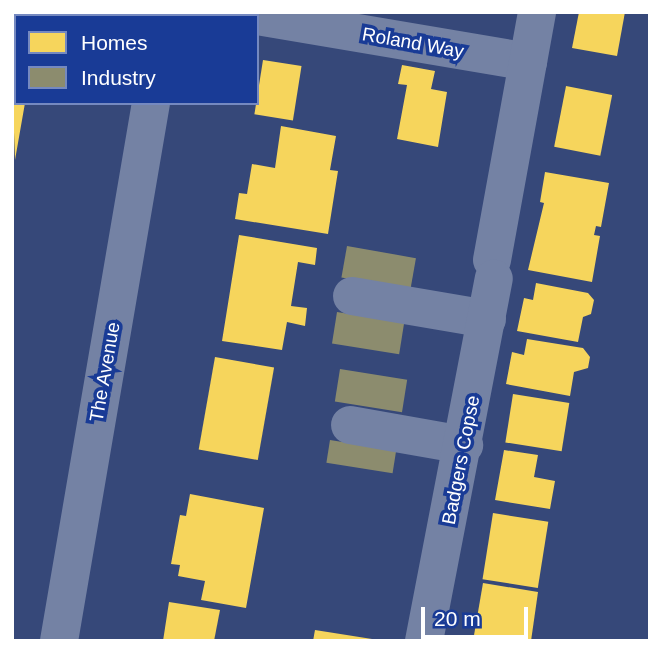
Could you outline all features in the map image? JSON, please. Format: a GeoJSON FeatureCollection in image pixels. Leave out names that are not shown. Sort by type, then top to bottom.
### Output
{"type":"FeatureCollection","features":[{"type":"Feature","properties":{"kind":"street"},"geometry":{"type":"LineString","coordinates":[[528,62],[537,12]]}},
{"type":"Feature","properties":{"kind":"street","name":"Roland Way"},"geometry":{"type":"LineString","coordinates":[[259,17],[528,62]]}},
{"type":"Feature","properties":{"kind":"street","name":"Badgers Copse"},"geometry":{"type":"LineString","coordinates":[[424,641],[487,319],[528,62]]}},
{"type":"Feature","properties":{"kind":"street","name":"The Avenue"},"geometry":{"type":"LineString","coordinates":[[60,641],[151,105]]}},
{"type":"Feature","properties":{"kind":"street"},"geometry":{"type":"LineString","coordinates":[[352,296],[487,319]]}},
{"type":"Feature","properties":{"kind":"street"},"geometry":{"type":"LineString","coordinates":[[350,425],[464,445]]}},
{"type":"Feature","properties":{"kind":"building: Homes"},"geometry":{"type":"Polygon","coordinates":[[[579,12],[625,12],[617,56],[572,48],[579,12]]]}},
{"type":"Feature","properties":{"kind":"building: Homes"},"geometry":{"type":"Polygon","coordinates":[[[14,14],[14,65],[12,65],[14,14]]]}},
{"type":"Feature","properties":{"kind":"building: Homes"},"geometry":{"type":"Polygon","coordinates":[[[263,60],[302,66],[293,120],[254,114],[256,105],[259,105],[263,60]]]}},
{"type":"Feature","properties":{"kind":"building: Homes"},"geometry":{"type":"Polygon","coordinates":[[[402,65],[435,71],[431,89],[447,92],[438,147],[397,139],[407,85],[398,84],[402,65]]]}},
{"type":"Feature","properties":{"kind":"building: Homes"},"geometry":{"type":"Polygon","coordinates":[[[12,77],[14,105],[25,105],[15,160],[12,77]]]}},
{"type":"Feature","properties":{"kind":"building: Homes"},"geometry":{"type":"Polygon","coordinates":[[[566,86],[612,95],[600,156],[554,147],[566,86]]]}},
{"type":"Feature","properties":{"kind":"building: Homes"},"geometry":{"type":"Polygon","coordinates":[[[281,126],[336,136],[330,170],[338,171],[328,234],[235,219],[239,193],[247,194],[252,164],[275,168],[281,126]]]}},
{"type":"Feature","properties":{"kind":"building: Homes"},"geometry":{"type":"Polygon","coordinates":[[[545,172],[609,183],[601,227],[596,226],[594,235],[600,236],[592,282],[528,270],[544,203],[540,202],[545,172]]]}},
{"type":"Feature","properties":{"kind":"building: Homes"},"geometry":{"type":"Polygon","coordinates":[[[239,235],[317,248],[315,265],[298,262],[291,306],[307,308],[305,326],[287,322],[282,350],[222,341],[239,235]]]}},
{"type":"Feature","properties":{"kind":"building: Homes"},"geometry":{"type":"Polygon","coordinates":[[[536,283],[588,293],[594,300],[591,314],[583,317],[578,342],[517,331],[524,298],[533,300],[536,283]]]}},
{"type":"Feature","properties":{"kind":"building: Homes"},"geometry":{"type":"Polygon","coordinates":[[[527,339],[583,348],[590,357],[588,368],[574,372],[570,396],[506,384],[512,352],[524,355],[527,339]]]}},
{"type":"Feature","properties":{"kind":"building: Homes"},"geometry":{"type":"Polygon","coordinates":[[[215,357],[274,367],[258,460],[199,450],[215,357]]]}},
{"type":"Feature","properties":{"kind":"building: Homes"},"geometry":{"type":"Polygon","coordinates":[[[513,394],[569,403],[562,451],[505,442],[513,394]]]}},
{"type":"Feature","properties":{"kind":"building: Homes"},"geometry":{"type":"Polygon","coordinates":[[[504,450],[538,455],[534,477],[555,481],[550,509],[495,500],[504,450]]]}},
{"type":"Feature","properties":{"kind":"building: Homes"},"geometry":{"type":"Polygon","coordinates":[[[190,494],[264,508],[246,608],[201,600],[205,581],[178,576],[180,565],[171,564],[180,515],[186,516],[190,494]]]}},
{"type":"Feature","properties":{"kind":"building: Homes"},"geometry":{"type":"Polygon","coordinates":[[[493,513],[548,522],[538,588],[483,579],[493,513]]]}},
{"type":"Feature","properties":{"kind":"building: Homes"},"geometry":{"type":"Polygon","coordinates":[[[483,583],[538,592],[531,641],[473,641],[483,583]]]}},
{"type":"Feature","properties":{"kind":"building: Homes"},"geometry":{"type":"Polygon","coordinates":[[[169,602],[220,610],[214,641],[163,641],[169,602]]]}},
{"type":"Feature","properties":{"kind":"building: Homes"},"geometry":{"type":"Polygon","coordinates":[[[315,630],[372,639],[372,641],[313,641],[315,630]]]}},
{"type":"Feature","properties":{"kind":"building: Industry"},"geometry":{"type":"Polygon","coordinates":[[[347,246],[416,258],[410,290],[341,278],[347,246]]]}},
{"type":"Feature","properties":{"kind":"building: Industry"},"geometry":{"type":"Polygon","coordinates":[[[337,312],[404,323],[399,354],[332,344],[337,312]]]}},
{"type":"Feature","properties":{"kind":"building: Industry"},"geometry":{"type":"Polygon","coordinates":[[[340,369],[407,380],[402,412],[335,402],[340,369]]]}},
{"type":"Feature","properties":{"kind":"building: Industry"},"geometry":{"type":"Polygon","coordinates":[[[330,440],[396,450],[393,473],[326,463],[330,440]]]}}]}
